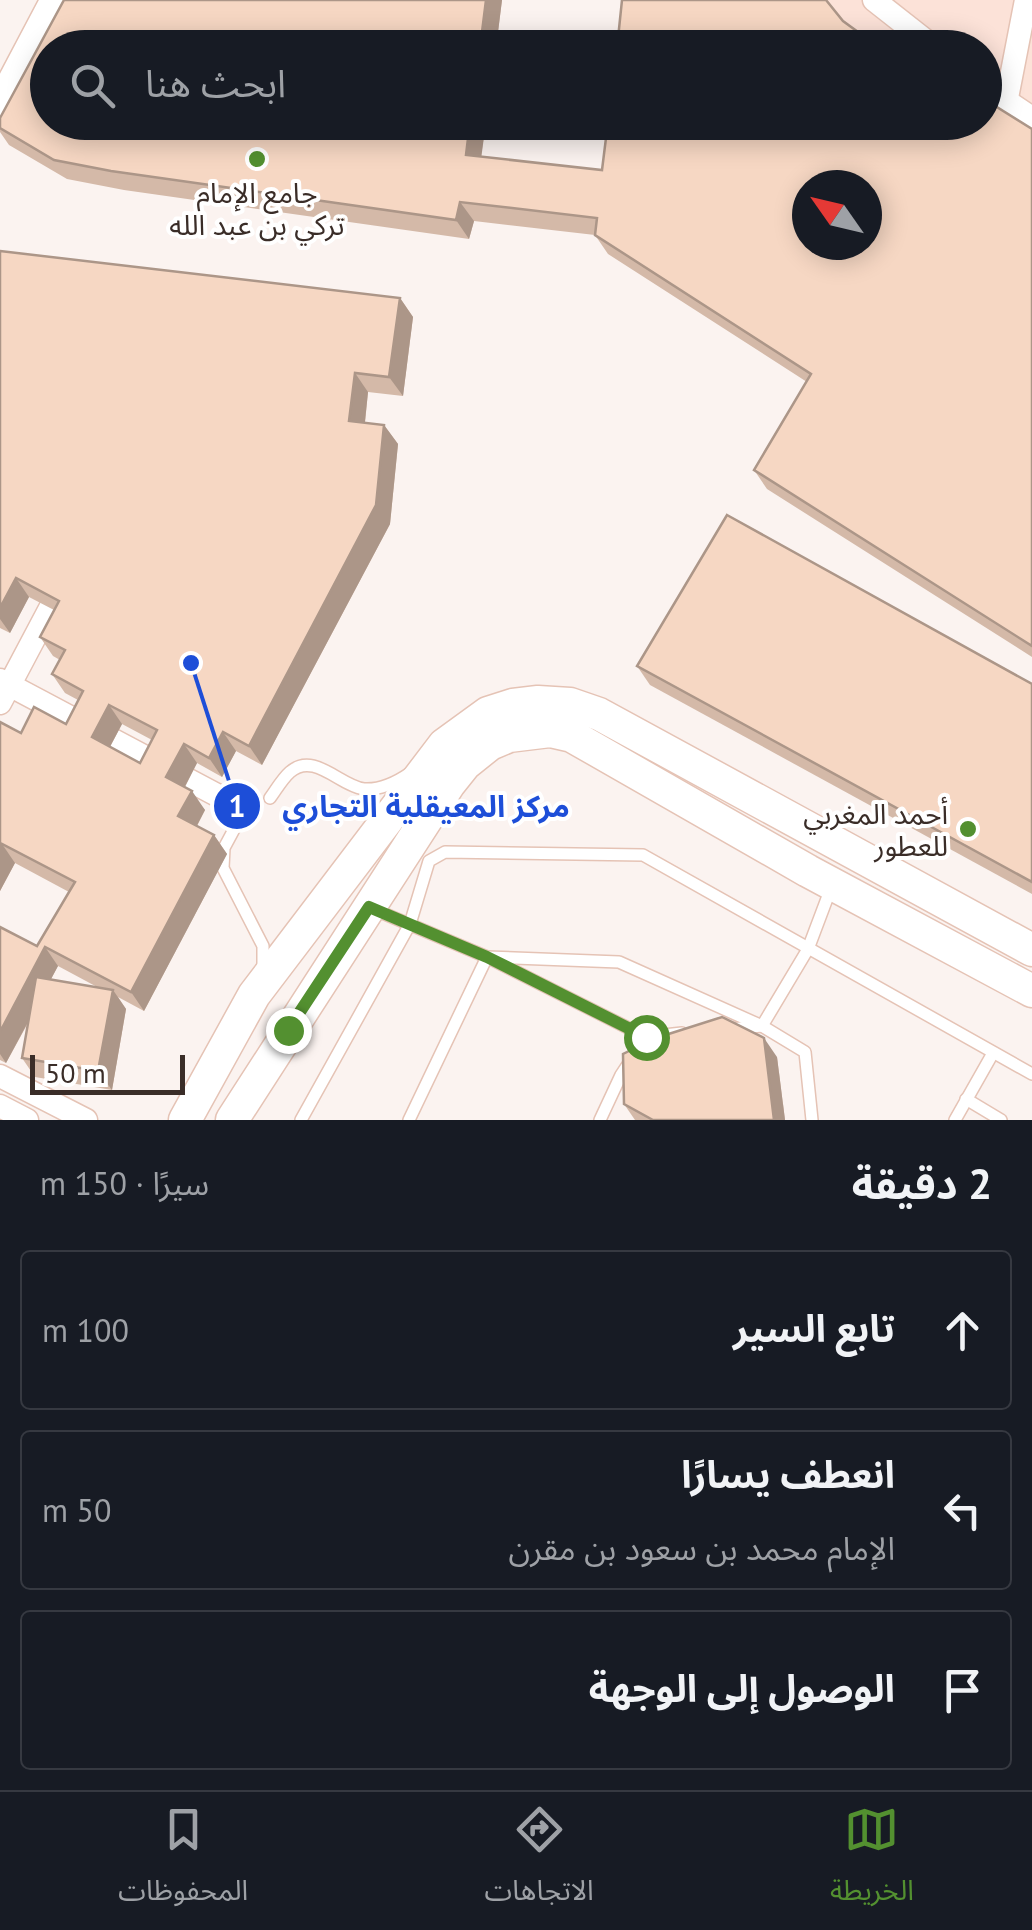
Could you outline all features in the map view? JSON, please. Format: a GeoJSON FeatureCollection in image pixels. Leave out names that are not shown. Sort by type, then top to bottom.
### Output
{"type":"FeatureCollection","features":[{"type":"Feature","properties":{"kind":"street"},"geometry":{"type":"LineString","coordinates":[[42,30],[58,0]]}},
{"type":"Feature","properties":{"kind":"street"},"geometry":{"type":"LineString","coordinates":[[874,0],[912,30]]}},
{"type":"Feature","properties":{"kind":"street"},"geometry":{"type":"LineString","coordinates":[[1006,103],[1025,35],[1026,0]]}},
{"type":"Feature","properties":{"kind":"street"},"geometry":{"type":"LineString","coordinates":[[0,108],[30,52]]}},
{"type":"Feature","properties":{"kind":"street"},"geometry":{"type":"LineString","coordinates":[[1002,100],[1032,118]]}},
{"type":"Feature","properties":{"kind":"street"},"geometry":{"type":"LineString","coordinates":[[77,559],[3,689],[234,812]]}},
{"type":"Feature","properties":{"kind":"street"},"geometry":{"type":"LineString","coordinates":[[186,1120],[254,995],[444,746],[488,714],[513,705],[570,704],[600,714],[1032,950]]}},
{"type":"Feature","properties":{"kind":"street"},"geometry":{"type":"LineString","coordinates":[[232,1120],[465,764],[490,744],[509,736],[550,731],[594,746],[832,884],[1032,991]]}},
{"type":"Feature","properties":{"kind":"street"},"geometry":{"type":"LineString","coordinates":[[0,1076],[86,1120]]}},
{"type":"Feature","properties":{"kind":"street"},"geometry":{"type":"LineString","coordinates":[[0,1106],[27,1120]]}},
{"type":"Feature","properties":{"kind":"lane"},"geometry":{"type":"LineString","coordinates":[[270,798],[290,771],[302,765],[315,766],[362,789],[380,788],[416,769],[444,746]]}},
{"type":"Feature","properties":{"kind":"lane"},"geometry":{"type":"LineString","coordinates":[[234,812],[223,868],[263,946],[265,962],[254,995]]}},
{"type":"Feature","properties":{"kind":"lane"},"geometry":{"type":"LineString","coordinates":[[301,1120],[410,924],[429,861],[445,852],[642,855],[1032,1074]]}},
{"type":"Feature","properties":{"kind":"lane"},"geometry":{"type":"LineString","coordinates":[[762,1026],[808,950],[832,884]]}},
{"type":"Feature","properties":{"kind":"lane"},"geometry":{"type":"LineString","coordinates":[[369,907],[487,957],[646,1037],[704,1031]]}},
{"type":"Feature","properties":{"kind":"lane"},"geometry":{"type":"LineString","coordinates":[[487,957],[619,962],[762,1026],[805,1052],[812,1120]]}},
{"type":"Feature","properties":{"kind":"lane"},"geometry":{"type":"LineString","coordinates":[[408,1120],[487,957]]}},
{"type":"Feature","properties":{"kind":"lane"},"geometry":{"type":"LineString","coordinates":[[724,1029],[762,1026]]}},
{"type":"Feature","properties":{"kind":"lane"},"geometry":{"type":"LineString","coordinates":[[600,1120],[621,1075],[646,1037]]}},
{"type":"Feature","properties":{"kind":"lane"},"geometry":{"type":"LineString","coordinates":[[955,1120],[993,1052]]}},
{"type":"Feature","properties":{"kind":"lane"},"geometry":{"type":"LineString","coordinates":[[966,1099],[1002,1120]]}},
{"type":"Feature","properties":{"kind":"shaded area"},"geometry":{"type":"Polygon","coordinates":[[[823,0],[1032,0],[1032,140],[1002,129],[1002,30],[851,30],[823,0]]]}},
{"type":"Feature","properties":{"kind":"building"},"geometry":{"type":"Polygon","coordinates":[[[64,0],[486,0],[482,30],[48,30],[64,0]]]}},
{"type":"Feature","properties":{"kind":"building"},"geometry":{"type":"Polygon","coordinates":[[[622,0],[826,0],[855,30],[619,30],[622,0]]]}},
{"type":"Feature","properties":{"kind":"building"},"geometry":{"type":"Polygon","coordinates":[[[30,63],[30,140],[468,140],[466,155],[602,170],[606,140],[1002,140],[1002,110],[1032,129],[1032,646],[754,470],[811,374],[595,235],[597,218],[460,202],[456,220],[54,160],[0,128],[0,118],[30,63]]]}},
{"type":"Feature","properties":{"kind":"building"},"geometry":{"type":"Polygon","coordinates":[[[0,251],[400,298],[389,377],[355,373],[349,421],[384,425],[376,505],[249,746],[223,732],[209,758],[184,744],[166,777],[192,791],[178,816],[214,835],[131,992],[45,947],[0,1032],[0,927],[37,946],[75,882],[2,844],[0,848],[0,722],[21,733],[34,707],[66,724],[83,691],[52,674],[65,650],[40,637],[59,601],[16,578],[0,608],[0,251]],[[109,705],[92,737],[140,763],[157,730],[109,705]]]}},
{"type":"Feature","properties":{"kind":"building"},"geometry":{"type":"Polygon","coordinates":[[[727,515],[1032,684],[1032,882],[637,666],[727,515]]]}},
{"type":"Feature","properties":{"kind":"building"},"geometry":{"type":"Polygon","coordinates":[[[36,977],[113,990],[98,1071],[22,1058],[36,977]]]}},
{"type":"Feature","properties":{"kind":"building"},"geometry":{"type":"Polygon","coordinates":[[[722,1017],[764,1038],[774,1120],[653,1120],[624,1104],[623,1054],[656,1038],[722,1017]]]}},
{"type":"Feature","properties":{"kind":"place","name":"جامع الإمام تركي بن عبد الله"},"geometry":{"type":"Point","coordinates":[257,159]}},
{"type":"Feature","properties":{"kind":"place","name":"مركز المعيقلية التجاري"},"geometry":{"type":"Point","coordinates":[191,663]}},
{"type":"Feature","properties":{"kind":"place","name":"أحمد المغربي للعطور"},"geometry":{"type":"Point","coordinates":[968,829]}},
{"type":"Feature","properties":{"kind":"route"},"geometry":{"type":"LineString","coordinates":[[288,1030],[369,907],[487,957],[646,1037]]}}]}
